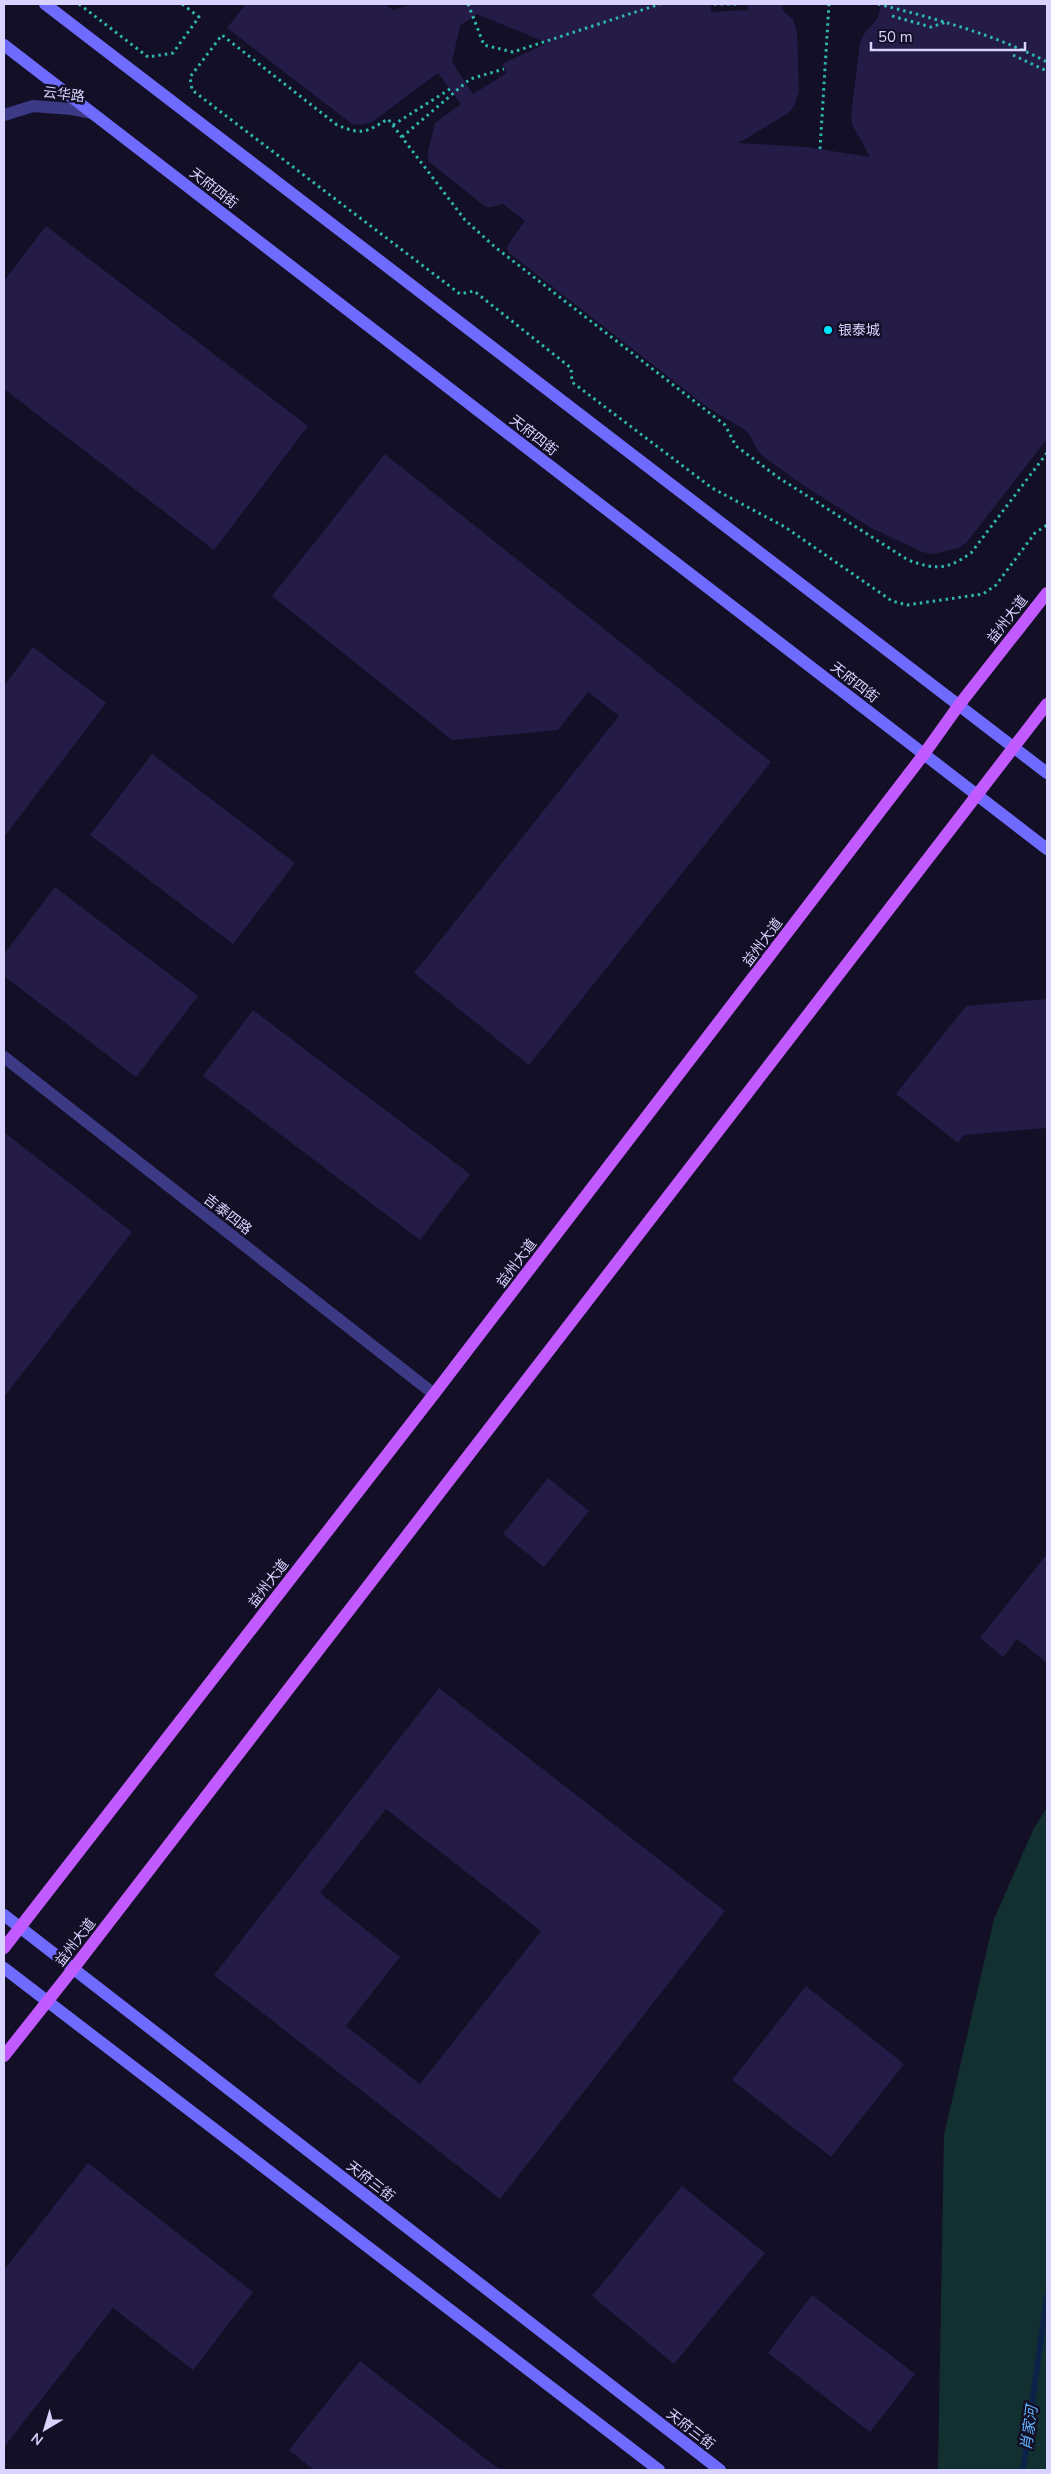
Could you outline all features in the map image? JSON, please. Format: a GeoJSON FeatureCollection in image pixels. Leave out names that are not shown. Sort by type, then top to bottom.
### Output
{"type":"FeatureCollection","features":[{"type":"Feature","properties":{"kind":"main road"},"geometry":{"type":"LineString","coordinates":[[45,4],[1047,773]]}},
{"type":"Feature","properties":{"kind":"main road","name":"天府四街"},"geometry":{"type":"LineString","coordinates":[[4,45],[1047,848]]}},
{"type":"Feature","properties":{"kind":"main road","name":"益州大道"},"geometry":{"type":"LineString","coordinates":[[4,1948],[434,1394],[924,754],[959,705],[1047,593]]}},
{"type":"Feature","properties":{"kind":"main road","name":"益州大道"},"geometry":{"type":"LineString","coordinates":[[4,2056],[48,2002],[979,796],[1047,704]]}},
{"type":"Feature","properties":{"kind":"main road","name":"天府三街"},"geometry":{"type":"LineString","coordinates":[[4,1916],[720,2470]]}},
{"type":"Feature","properties":{"kind":"main road"},"geometry":{"type":"LineString","coordinates":[[4,1968],[659,2470]]}},
{"type":"Feature","properties":{"kind":"street","name":"云华路"},"geometry":{"type":"LineString","coordinates":[[4,115],[33,106],[72,109],[92,113]]}},
{"type":"Feature","properties":{"kind":"street","name":"吉泰四路"},"geometry":{"type":"LineString","coordinates":[[4,1057],[434,1394]]}},
{"type":"Feature","properties":{"kind":"path"},"geometry":{"type":"LineString","coordinates":[[79,4],[148,58],[172,53],[199,17],[182,4]]}},
{"type":"Feature","properties":{"kind":"path"},"geometry":{"type":"LineString","coordinates":[[468,4],[484,45],[513,52],[660,4]]}},
{"type":"Feature","properties":{"kind":"path"},"geometry":{"type":"LineString","coordinates":[[714,4],[736,4]]}},
{"type":"Feature","properties":{"kind":"path"},"geometry":{"type":"LineString","coordinates":[[820,149],[829,4]]}},
{"type":"Feature","properties":{"kind":"path"},"geometry":{"type":"LineString","coordinates":[[878,4],[946,22],[1011,43],[1047,62]]}},
{"type":"Feature","properties":{"kind":"path"},"geometry":{"type":"LineString","coordinates":[[892,16],[932,27],[946,22]]}},
{"type":"Feature","properties":{"kind":"path"},"geometry":{"type":"LineString","coordinates":[[1047,453],[971,553],[944,567],[928,568],[908,560],[779,478],[736,446],[725,425],[495,247],[465,220],[388,119],[366,133],[354,132],[337,124],[222,35],[190,77],[192,90],[460,294],[474,292],[571,368],[572,382],[712,488],[785,527],[892,601],[907,605],[983,594],[996,585],[1035,533],[1047,525]]}},
{"type":"Feature","properties":{"kind":"path"},"geometry":{"type":"LineString","coordinates":[[1014,56],[1047,71]]}},
{"type":"Feature","properties":{"kind":"path"},"geometry":{"type":"LineString","coordinates":[[402,137],[470,79],[504,69]]}},
{"type":"Feature","properties":{"kind":"path"},"geometry":{"type":"LineString","coordinates":[[393,125],[450,89]]}},
{"type":"Feature","properties":{"kind":"green space"},"geometry":{"type":"Polygon","coordinates":[[[1047,1808],[1047,2470],[938,2470],[944,2135],[994,1919],[1034,1828],[1047,1808]]]}},
{"type":"Feature","properties":{"kind":"building","name":"银泰城"},"geometry":{"type":"Polygon","coordinates":[[[246,4],[385,4],[393,10],[412,4],[710,4],[711,12],[748,10],[747,4],[782,4],[782,10],[793,19],[797,32],[799,92],[794,106],[788,113],[739,143],[806,147],[870,157],[852,124],[851,114],[860,42],[864,34],[878,18],[881,4],[1047,4],[1047,439],[967,542],[959,548],[934,554],[922,552],[871,528],[806,487],[765,458],[758,451],[748,432],[707,407],[509,253],[507,248],[509,243],[525,221],[503,204],[486,207],[428,161],[428,151],[435,123],[461,104],[438,73],[372,122],[362,125],[352,124],[227,28],[246,4]],[[477,14],[460,26],[452,62],[473,94],[507,73],[502,64],[547,43],[477,14]]]}},
{"type":"Feature","properties":{"kind":"building"},"geometry":{"type":"Polygon","coordinates":[[[46,226],[308,426],[214,550],[4,389],[4,281],[46,226]]]}},
{"type":"Feature","properties":{"kind":"building"},"geometry":{"type":"Polygon","coordinates":[[[385,454],[771,762],[529,1065],[414,973],[619,716],[588,692],[558,730],[452,740],[272,596],[385,454]]]}},
{"type":"Feature","properties":{"kind":"building"},"geometry":{"type":"Polygon","coordinates":[[[33,647],[106,703],[4,837],[4,686],[33,647]]]}},
{"type":"Feature","properties":{"kind":"building"},"geometry":{"type":"Polygon","coordinates":[[[152,754],[295,863],[233,944],[90,835],[152,754]]]}},
{"type":"Feature","properties":{"kind":"building"},"geometry":{"type":"Polygon","coordinates":[[[55,887],[198,996],[136,1077],[4,976],[4,954],[55,887]]]}},
{"type":"Feature","properties":{"kind":"building"},"geometry":{"type":"Polygon","coordinates":[[[1047,999],[1047,1128],[964,1135],[958,1143],[896,1094],[966,1006],[1047,999]]]}},
{"type":"Feature","properties":{"kind":"building"},"geometry":{"type":"Polygon","coordinates":[[[253,1010],[470,1174],[420,1240],[203,1076],[253,1010]]]}},
{"type":"Feature","properties":{"kind":"building"},"geometry":{"type":"Polygon","coordinates":[[[4,1132],[132,1232],[4,1397],[4,1132]]]}},
{"type":"Feature","properties":{"kind":"building"},"geometry":{"type":"Polygon","coordinates":[[[548,1478],[589,1511],[544,1567],[503,1534],[548,1478]]]}},
{"type":"Feature","properties":{"kind":"building"},"geometry":{"type":"Polygon","coordinates":[[[1047,1554],[1047,1663],[1017,1639],[1003,1657],[980,1638],[1047,1554]]]}},
{"type":"Feature","properties":{"kind":"building"},"geometry":{"type":"Polygon","coordinates":[[[439,1688],[725,1911],[500,2199],[214,1975],[439,1688]],[[386,1809],[320,1893],[400,1957],[346,2026],[420,2084],[541,1931],[386,1809]]]}},
{"type":"Feature","properties":{"kind":"building"},"geometry":{"type":"Polygon","coordinates":[[[806,1986],[904,2064],[831,2157],[732,2080],[806,1986]]]}},
{"type":"Feature","properties":{"kind":"building"},"geometry":{"type":"Polygon","coordinates":[[[88,2163],[253,2292],[193,2370],[113,2308],[4,2447],[4,2270],[88,2163]]]}},
{"type":"Feature","properties":{"kind":"building"},"geometry":{"type":"Polygon","coordinates":[[[682,2186],[765,2253],[674,2364],[592,2296],[682,2186]]]}},
{"type":"Feature","properties":{"kind":"building"},"geometry":{"type":"Polygon","coordinates":[[[812,2295],[915,2374],[870,2432],[768,2353],[812,2295]]]}},
{"type":"Feature","properties":{"kind":"building"},"geometry":{"type":"Polygon","coordinates":[[[360,2361],[500,2470],[314,2470],[289,2450],[360,2361]]]}},
{"type":"Feature","properties":{"kind":"waterway","name":"肖家河"},"geometry":{"type":"LineString","coordinates":[[1023,2470],[1047,2296]]}},
{"type":"Feature","properties":{"kind":"place","name":"银泰城"},"geometry":{"type":"Point","coordinates":[828,330]}}]}
